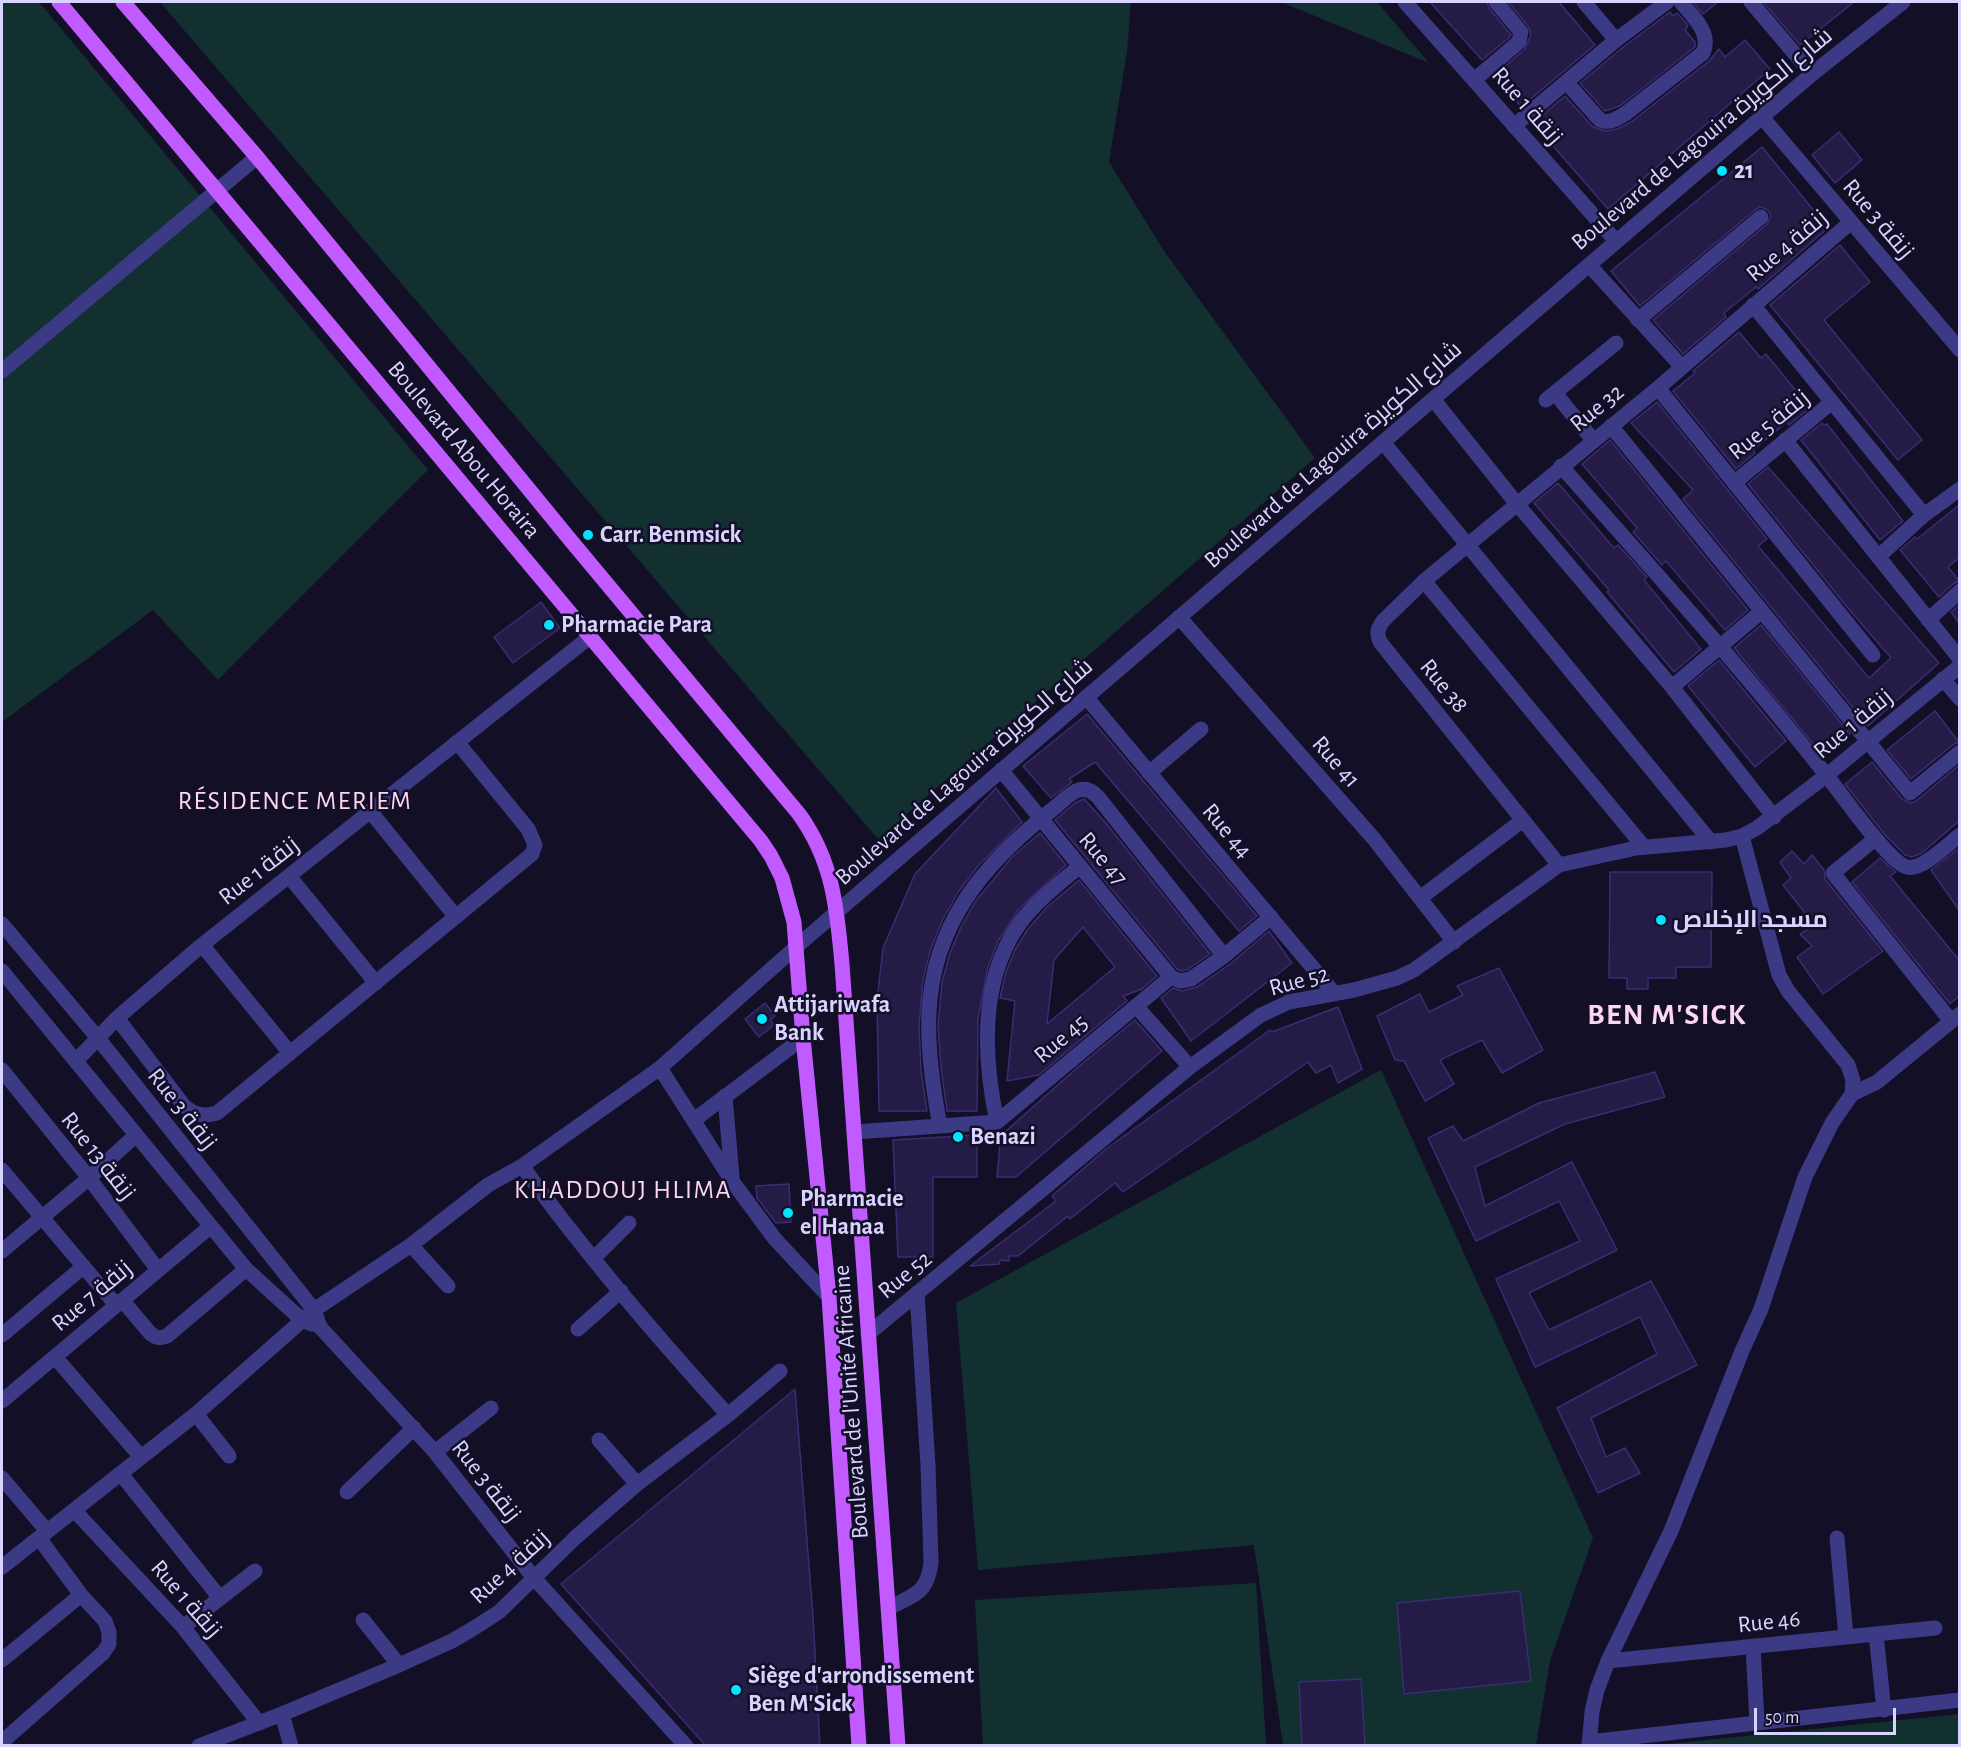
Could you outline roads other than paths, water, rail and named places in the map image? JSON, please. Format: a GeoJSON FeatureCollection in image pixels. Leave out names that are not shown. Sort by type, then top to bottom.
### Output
{"type":"FeatureCollection","features":[{"type":"Feature","properties":{"kind":"main road","name":"Boulevard Abou Horaira"},"geometry":{"type":"LineString","coordinates":[[59,2],[591,636],[771,856],[782,878],[789,900],[796,947]]}},
{"type":"Feature","properties":{"kind":"main road","name":"Boulevard Abou Horaira"},"geometry":{"type":"LineString","coordinates":[[123,2],[257,157],[572,542],[799,814],[816,839],[826,862],[837,911]]}},
{"type":"Feature","properties":{"kind":"main road","name":"Boulevard de l'Unité Africaine"},"geometry":{"type":"LineString","coordinates":[[837,911],[890,1608],[898,1746]]}},
{"type":"Feature","properties":{"kind":"main road","name":"Boulevard de l'Unité Africaine"},"geometry":{"type":"LineString","coordinates":[[796,947],[829,1297],[859,1746]]}},
{"type":"Feature","properties":{"kind":"street","name":"Rue 1 زنقة"},"geometry":{"type":"LineString","coordinates":[[1405,2],[1616,241]]}},
{"type":"Feature","properties":{"kind":"street"},"geometry":{"type":"LineString","coordinates":[[1474,80],[1519,42],[1521,32],[1496,2]]}},
{"type":"Feature","properties":{"kind":"street"},"geometry":{"type":"LineString","coordinates":[[1584,2],[1616,40]]}},
{"type":"Feature","properties":{"kind":"street"},"geometry":{"type":"LineString","coordinates":[[1514,126],[1616,40],[1667,2]]}},
{"type":"Feature","properties":{"kind":"street"},"geometry":{"type":"LineString","coordinates":[[1566,82],[1600,120],[1613,121],[1625,114],[1703,53],[1707,45],[1706,36],[1681,2]]}},
{"type":"Feature","properties":{"kind":"street"},"geometry":{"type":"LineString","coordinates":[[1751,2],[1812,74]]}},
{"type":"Feature","properties":{"kind":"street","name":"Boulevard de Lagouira شارع الكويرة"},"geometry":{"type":"LineString","coordinates":[[2,1568],[196,1414],[308,1315],[411,1245],[488,1185],[522,1166],[660,1068],[837,911],[1588,265],[1812,74],[1903,2]]}},
{"type":"Feature","properties":{"kind":"street","name":"Rue 3 زنقة"},"geometry":{"type":"LineString","coordinates":[[1762,117],[1959,350]]}},
{"type":"Feature","properties":{"kind":"street"},"geometry":{"type":"LineString","coordinates":[[2,371],[257,157]]}},
{"type":"Feature","properties":{"kind":"street"},"geometry":{"type":"LineString","coordinates":[[1638,320],[1761,217]]}},
{"type":"Feature","properties":{"kind":"street","name":"Rue 4 زنقة"},"geometry":{"type":"LineString","coordinates":[[1753,305],[1851,222]]}},
{"type":"Feature","properties":{"kind":"street"},"geometry":{"type":"LineString","coordinates":[[1588,265],[1682,367]]}},
{"type":"Feature","properties":{"kind":"street"},"geometry":{"type":"LineString","coordinates":[[1753,305],[1924,515]]}},
{"type":"Feature","properties":{"kind":"street","name":"Rue 32"},"geometry":{"type":"LineString","coordinates":[[1468,545],[1658,388],[1753,305]]}},
{"type":"Feature","properties":{"kind":"street"},"geometry":{"type":"LineString","coordinates":[[1593,440],[1551,396],[1616,343]]}},
{"type":"Feature","properties":{"kind":"street"},"geometry":{"type":"LineString","coordinates":[[1658,388],[1873,655]]}},
{"type":"Feature","properties":{"kind":"street"},"geometry":{"type":"LineString","coordinates":[[1433,399],[1517,504],[1672,687],[1773,817]]}},
{"type":"Feature","properties":{"kind":"street","name":"Rue 5 زنقة"},"geometry":{"type":"LineString","coordinates":[[1734,483],[1832,402]]}},
{"type":"Feature","properties":{"kind":"street"},"geometry":{"type":"LineString","coordinates":[[1611,426],[1910,793],[1959,752]]}},
{"type":"Feature","properties":{"kind":"street"},"geometry":{"type":"LineString","coordinates":[[1785,440],[1959,659]]}},
{"type":"Feature","properties":{"kind":"street"},"geometry":{"type":"LineString","coordinates":[[1383,442],[1711,842]]}},
{"type":"Feature","properties":{"kind":"street"},"geometry":{"type":"LineString","coordinates":[[1561,466],[1720,646],[1827,775],[1875,839],[1906,867],[1916,868],[1959,835]]}},
{"type":"Feature","properties":{"kind":"street"},"geometry":{"type":"LineString","coordinates":[[1878,557],[1924,515],[1959,489]]}},
{"type":"Feature","properties":{"kind":"street","name":"Rue 38"},"geometry":{"type":"LineString","coordinates":[[1468,545],[1383,621],[1377,635],[1380,642],[1559,866]]}},
{"type":"Feature","properties":{"kind":"street"},"geometry":{"type":"LineString","coordinates":[[1424,582],[1644,847]]}},
{"type":"Feature","properties":{"kind":"street"},"geometry":{"type":"LineString","coordinates":[[1928,620],[1959,591]]}},
{"type":"Feature","properties":{"kind":"street"},"geometry":{"type":"LineString","coordinates":[[1672,687],[1762,611]]}},
{"type":"Feature","properties":{"kind":"street","name":"Rue 41"},"geometry":{"type":"LineString","coordinates":[[1179,617],[1374,839],[1454,942]]}},
{"type":"Feature","properties":{"kind":"street","name":"Rue 1 زنقة"},"geometry":{"type":"LineString","coordinates":[[76,1061],[117,1018],[202,945],[591,636]]}},
{"type":"Feature","properties":{"kind":"street","name":"Rue 1 زنقة"},"geometry":{"type":"LineString","coordinates":[[1773,817],[1959,666]]}},
{"type":"Feature","properties":{"kind":"street"},"geometry":{"type":"LineString","coordinates":[[1943,679],[1959,699]]}},
{"type":"Feature","properties":{"kind":"street","name":"Rue 44"},"geometry":{"type":"LineString","coordinates":[[1086,697],[1334,993]]}},
{"type":"Feature","properties":{"kind":"street"},"geometry":{"type":"LineString","coordinates":[[1149,773],[1201,729]]}},
{"type":"Feature","properties":{"kind":"street"},"geometry":{"type":"LineString","coordinates":[[117,1018],[184,1106],[193,1114],[206,1116],[217,1113],[532,854],[535,845],[528,829],[457,742]]}},
{"type":"Feature","properties":{"kind":"street","name":"Rue 47"},"geometry":{"type":"LineString","coordinates":[[1001,770],[1171,977]]}},
{"type":"Feature","properties":{"kind":"street"},"geometry":{"type":"LineString","coordinates":[[940,1126],[934,1092],[929,1034],[930,995],[937,962],[954,918],[986,870],[1040,818],[1074,791],[1085,788],[1091,790],[1224,956]]}},
{"type":"Feature","properties":{"kind":"street"},"geometry":{"type":"LineString","coordinates":[[370,811],[456,917]]}},
{"type":"Feature","properties":{"kind":"street","name":"Rue 52"},"geometry":{"type":"LineString","coordinates":[[868,1334],[1190,1067],[1274,1008],[1289,1002],[1354,990],[1397,978],[1414,970],[1559,866],[1612,852],[1711,842],[1742,836],[1773,817]]}},
{"type":"Feature","properties":{"kind":"street"},"geometry":{"type":"LineString","coordinates":[[1420,898],[1523,819]]}},
{"type":"Feature","properties":{"kind":"street"},"geometry":{"type":"LineString","coordinates":[[1742,836],[1779,975],[1788,991],[1848,1065],[1853,1080],[1852,1094]]}},
{"type":"Feature","properties":{"kind":"street"},"geometry":{"type":"LineString","coordinates":[[1875,839],[1833,873],[1955,1017],[1877,1082],[1852,1094],[1832,1123],[1805,1178],[1761,1309],[1742,1351],[1671,1531],[1608,1660],[1597,1690],[1589,1744],[1757,1722],[1884,1710],[1959,1700]]}},
{"type":"Feature","properties":{"kind":"street"},"geometry":{"type":"LineString","coordinates":[[854,1132],[997,1122],[990,1084],[987,1037],[991,997],[1000,960],[1013,934],[1029,911],[1080,867]]}},
{"type":"Feature","properties":{"kind":"street"},"geometry":{"type":"LineString","coordinates":[[289,876],[376,983]]}},
{"type":"Feature","properties":{"kind":"street"},"geometry":{"type":"LineString","coordinates":[[1171,977],[1179,981],[1191,980],[1271,917]]}},
{"type":"Feature","properties":{"kind":"street","name":"Rue 3 زنقة"},"geometry":{"type":"LineString","coordinates":[[2,924],[97,1037],[308,1315],[414,1428],[534,1578],[686,1746]]}},
{"type":"Feature","properties":{"kind":"street"},"geometry":{"type":"LineString","coordinates":[[202,945],[290,1053]]}},
{"type":"Feature","properties":{"kind":"street","name":"Rue 45"},"geometry":{"type":"LineString","coordinates":[[997,1122],[1171,977]]}},
{"type":"Feature","properties":{"kind":"street","name":"Rue 3 زنقة"},"geometry":{"type":"LineString","coordinates":[[5,982],[76,1061],[246,1269],[308,1315]]}},
{"type":"Feature","properties":{"kind":"street"},"geometry":{"type":"LineString","coordinates":[[1136,1006],[1190,1067]]}},
{"type":"Feature","properties":{"kind":"street"},"geometry":{"type":"LineString","coordinates":[[694,1120],[803,1038]]}},
{"type":"Feature","properties":{"kind":"street"},"geometry":{"type":"LineString","coordinates":[[660,1068],[732,1181],[775,1239],[829,1297]]}},
{"type":"Feature","properties":{"kind":"street","name":"Rue 13 زنقة"},"geometry":{"type":"LineString","coordinates":[[2,1070],[89,1178],[158,1270]]}},
{"type":"Feature","properties":{"kind":"street"},"geometry":{"type":"LineString","coordinates":[[725,1096],[732,1181]]}},
{"type":"Feature","properties":{"kind":"street"},"geometry":{"type":"LineString","coordinates":[[2,1251],[136,1135]]}},
{"type":"Feature","properties":{"kind":"street"},"geometry":{"type":"LineString","coordinates":[[522,1166],[570,1232],[668,1349],[728,1415]]}},
{"type":"Feature","properties":{"kind":"street"},"geometry":{"type":"LineString","coordinates":[[2,1170],[83,1267],[155,1337],[167,1336],[246,1269]]}},
{"type":"Feature","properties":{"kind":"street"},"geometry":{"type":"LineString","coordinates":[[594,1258],[629,1223]]}},
{"type":"Feature","properties":{"kind":"street","name":"Rue 7 زنقة"},"geometry":{"type":"LineString","coordinates":[[2,1401],[211,1226]]}},
{"type":"Feature","properties":{"kind":"street"},"geometry":{"type":"LineString","coordinates":[[411,1245],[448,1286]]}},
{"type":"Feature","properties":{"kind":"street"},"geometry":{"type":"LineString","coordinates":[[2,1335],[83,1267]]}},
{"type":"Feature","properties":{"kind":"street"},"geometry":{"type":"LineString","coordinates":[[578,1329],[621,1291]]}},
{"type":"Feature","properties":{"kind":"street"},"geometry":{"type":"LineString","coordinates":[[890,1608],[923,1587],[929,1578],[931,1563],[928,1465],[917,1293]]}},
{"type":"Feature","properties":{"kind":"street"},"geometry":{"type":"LineString","coordinates":[[55,1357],[141,1457]]}},
{"type":"Feature","properties":{"kind":"street","name":"Rue 4 زنقة"},"geometry":{"type":"LineString","coordinates":[[199,1746],[399,1665],[452,1641],[499,1612],[576,1537],[637,1484],[728,1415],[780,1371]]}},
{"type":"Feature","properties":{"kind":"street"},"geometry":{"type":"LineString","coordinates":[[435,1452],[491,1408]]}},
{"type":"Feature","properties":{"kind":"street"},"geometry":{"type":"LineString","coordinates":[[196,1414],[229,1456]]}},
{"type":"Feature","properties":{"kind":"street"},"geometry":{"type":"LineString","coordinates":[[347,1492],[414,1428]]}},
{"type":"Feature","properties":{"kind":"street"},"geometry":{"type":"LineString","coordinates":[[599,1440],[637,1484]]}},
{"type":"Feature","properties":{"kind":"street"},"geometry":{"type":"LineString","coordinates":[[121,1474],[220,1598]]}},
{"type":"Feature","properties":{"kind":"street"},"geometry":{"type":"LineString","coordinates":[[2,1478],[43,1534],[81,1595],[105,1621],[109,1632],[109,1644],[103,1653],[2,1742]]}},
{"type":"Feature","properties":{"kind":"street","name":"Rue 1 زنقة"},"geometry":{"type":"LineString","coordinates":[[74,1510],[183,1627],[259,1723]]}},
{"type":"Feature","properties":{"kind":"street"},"geometry":{"type":"LineString","coordinates":[[1837,1538],[1846,1637]]}},
{"type":"Feature","properties":{"kind":"street"},"geometry":{"type":"LineString","coordinates":[[183,1627],[255,1571]]}},
{"type":"Feature","properties":{"kind":"street"},"geometry":{"type":"LineString","coordinates":[[2,1660],[81,1595]]}},
{"type":"Feature","properties":{"kind":"street"},"geometry":{"type":"LineString","coordinates":[[363,1620],[399,1665]]}},
{"type":"Feature","properties":{"kind":"street","name":"Rue 46"},"geometry":{"type":"LineString","coordinates":[[1608,1660],[1935,1628]]}},
{"type":"Feature","properties":{"kind":"street"},"geometry":{"type":"LineString","coordinates":[[1876,1634],[1884,1710]]}},
{"type":"Feature","properties":{"kind":"street"},"geometry":{"type":"LineString","coordinates":[[1753,1646],[1757,1722]]}},
{"type":"Feature","properties":{"kind":"street"},"geometry":{"type":"LineString","coordinates":[[282,1714],[291,1746]]}},
{"type":"Feature","properties":{"kind":"place","name":"21"},"geometry":{"type":"Point","coordinates":[1722,171]}},
{"type":"Feature","properties":{"kind":"place","name":"Carr. Benmsick"},"geometry":{"type":"Point","coordinates":[588,535]}},
{"type":"Feature","properties":{"kind":"place","name":"Pharmacie Para"},"geometry":{"type":"Point","coordinates":[549,625]}},
{"type":"Feature","properties":{"kind":"place","name":"مسجد الإخلاص"},"geometry":{"type":"Point","coordinates":[1661,920]}},
{"type":"Feature","properties":{"kind":"place","name":"Attijariwafa Bank"},"geometry":{"type":"Point","coordinates":[762,1019]}},
{"type":"Feature","properties":{"kind":"place","name":"Benazi"},"geometry":{"type":"Point","coordinates":[958,1137]}},
{"type":"Feature","properties":{"kind":"place","name":"Pharmacie el Hanaa"},"geometry":{"type":"Point","coordinates":[788,1213]}},
{"type":"Feature","properties":{"kind":"place","name":"Siège d'arrondissement Ben M'Sick"},"geometry":{"type":"Point","coordinates":[736,1690]}},
{"type":"Feature","properties":{"kind":"district","name":"RÉSIDENCE MERIEM"},"geometry":{"type":"Point","coordinates":[295,801]}},
{"type":"Feature","properties":{"kind":"district","name":"BEN M'SICK"},"geometry":{"type":"Point","coordinates":[1667,1015]}},
{"type":"Feature","properties":{"kind":"district","name":"KHADDOUJ HLIMA"},"geometry":{"type":"Point","coordinates":[623,1190]}}]}
